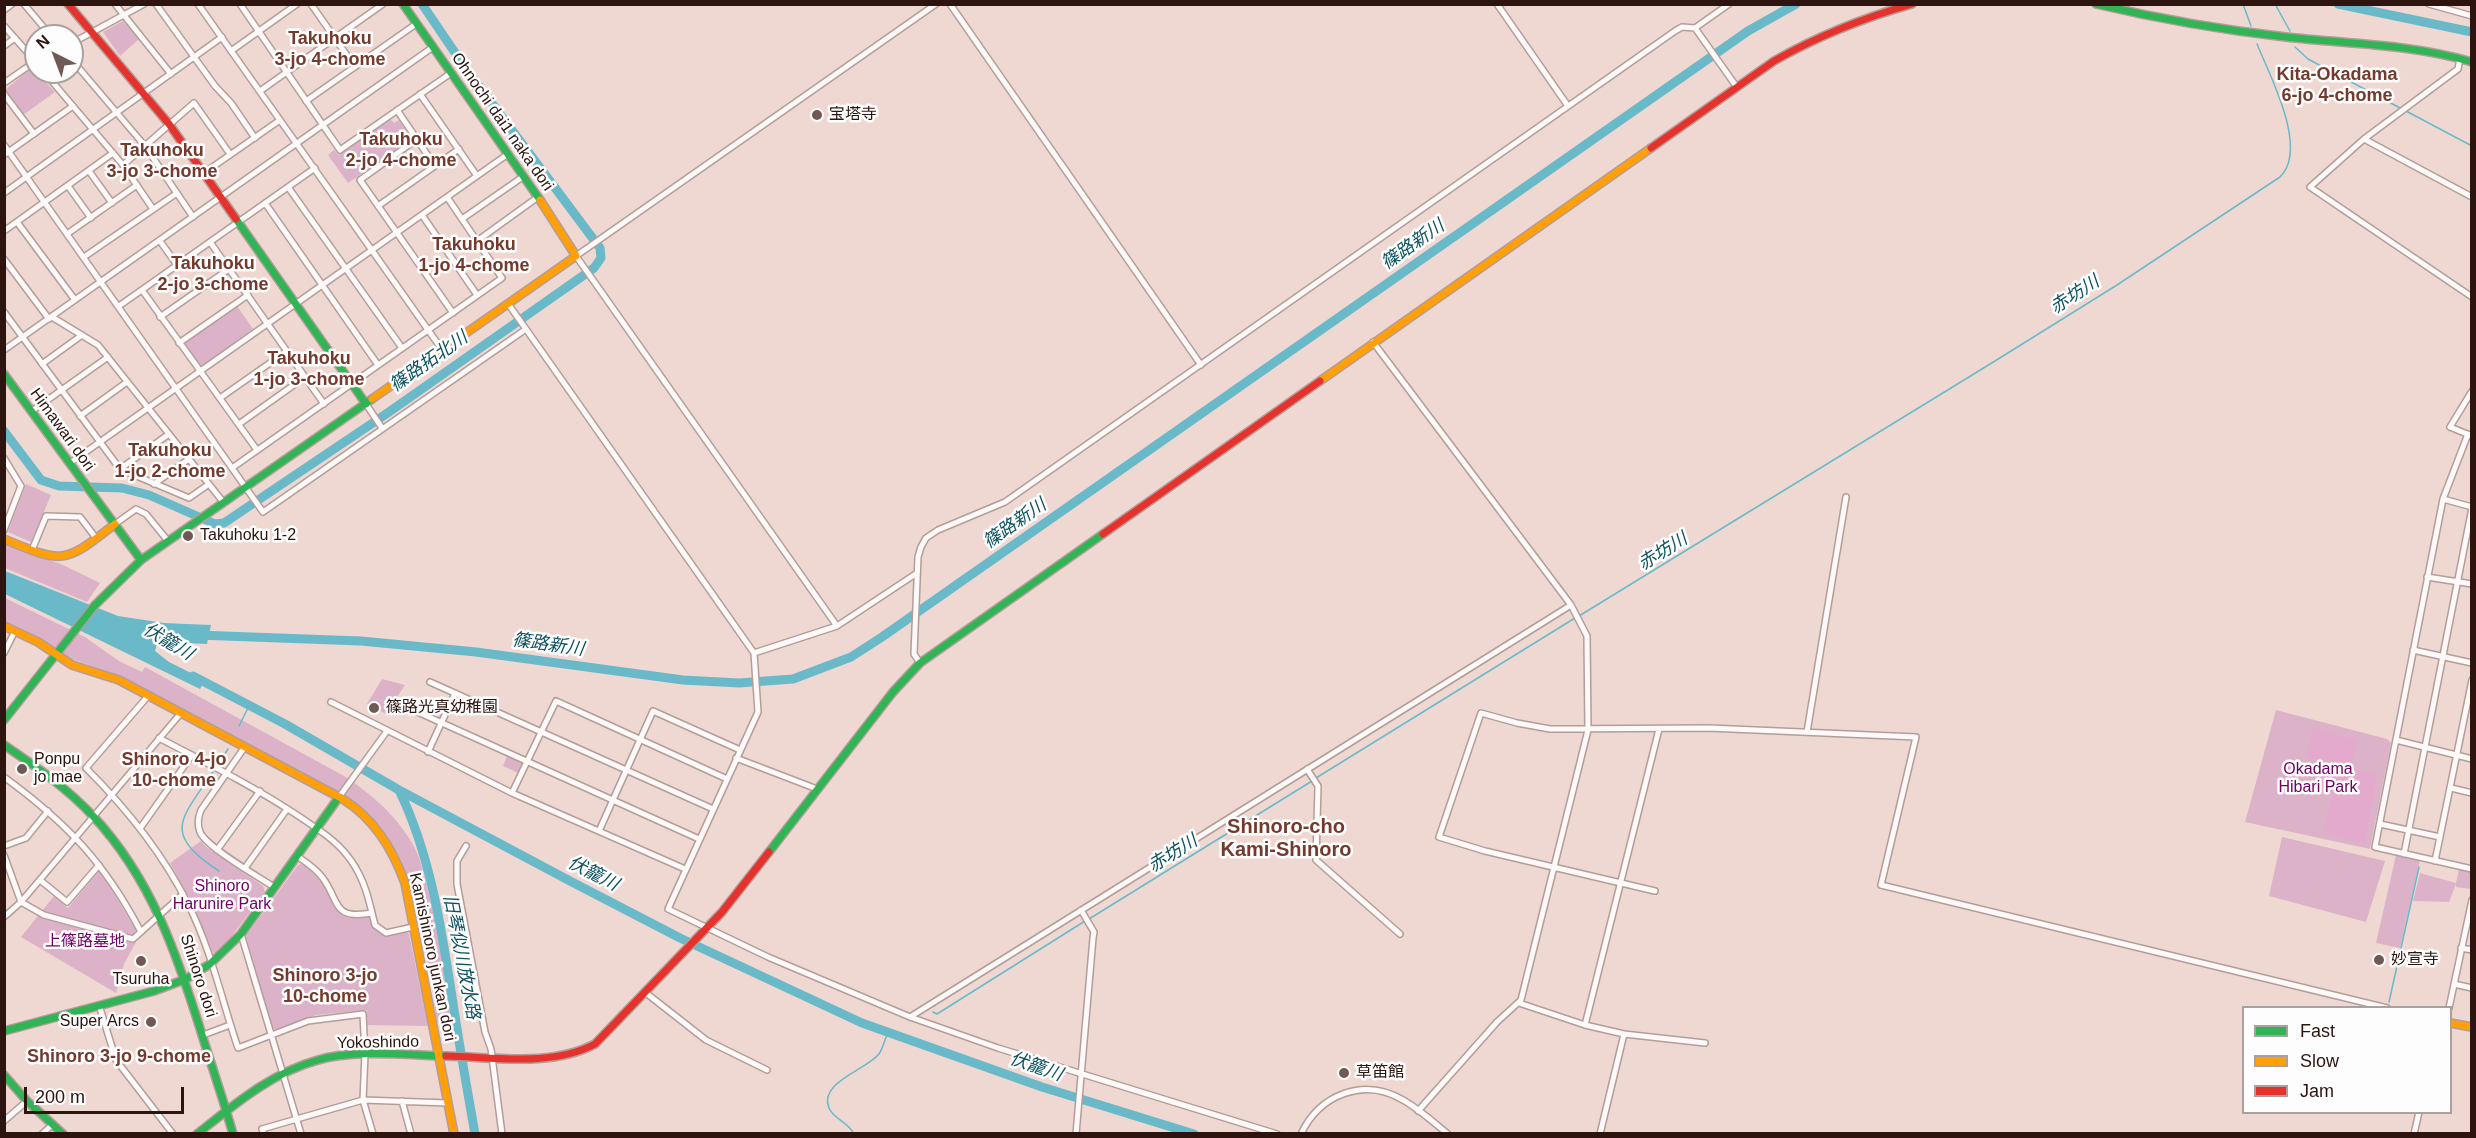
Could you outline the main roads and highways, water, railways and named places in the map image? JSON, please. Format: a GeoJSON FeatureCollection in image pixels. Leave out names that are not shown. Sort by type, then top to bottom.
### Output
{"type":"FeatureCollection","features":[{"type":"Feature","properties":{"kind":"water"},"geometry":{"type":"Polygon","coordinates":[[[5,571],[118,616],[164,623],[211,625],[207,644],[164,642],[157,644],[155,651],[169,662],[205,680],[200,689],[5,594],[5,571]]]}},
{"type":"Feature","properties":{"kind":"waterway","name":"篠路拓北川"},"geometry":{"type":"LineString","coordinates":[[4,431],[41,480],[59,486],[122,488],[149,495],[215,524],[224,523],[389,412],[594,268],[601,258],[600,248],[464,66],[422,4]]}},
{"type":"Feature","properties":{"kind":"waterway","name":"篠路新川"},"geometry":{"type":"LineString","coordinates":[[197,635],[361,641],[476,652],[683,680],[739,683],[793,679],[851,657],[1748,31],[1796,4]]}},
{"type":"Feature","properties":{"kind":"waterway","name":"赤坊川"},"geometry":{"type":"LineString","coordinates":[[2243,4],[2251,26]]}},
{"type":"Feature","properties":{"kind":"waterway"},"geometry":{"type":"LineString","coordinates":[[2275,4],[2290,31]]}},
{"type":"Feature","properties":{"kind":"waterway","name":"篠路新川"},"geometry":{"type":"LineString","coordinates":[[2338,4],[2472,32]]}},
{"type":"Feature","properties":{"kind":"waterway","name":"赤坊川"},"geometry":{"type":"LineString","coordinates":[[1579,616],[2117,285],[2280,177],[2288,165],[2289,131],[2278,93],[2257,44]]}},
{"type":"Feature","properties":{"kind":"waterway"},"geometry":{"type":"LineString","coordinates":[[2295,47],[2308,59],[2402,109]]}},
{"type":"Feature","properties":{"kind":"waterway"},"geometry":{"type":"LineString","coordinates":[[2406,111],[2472,146]]}},
{"type":"Feature","properties":{"kind":"waterway","name":"赤坊川"},"geometry":{"type":"LineString","coordinates":[[1316,778],[1575,618]]}},
{"type":"Feature","properties":{"kind":"waterway","name":"伏籠川"},"geometry":{"type":"LineString","coordinates":[[193,676],[570,881],[680,938],[862,1023],[1042,1087],[1194,1134]]}},
{"type":"Feature","properties":{"kind":"waterway"},"geometry":{"type":"LineString","coordinates":[[239,726],[249,706]]}},
{"type":"Feature","properties":{"kind":"waterway"},"geometry":{"type":"LineString","coordinates":[[219,763],[228,749]]}},
{"type":"Feature","properties":{"kind":"waterway"},"geometry":{"type":"LineString","coordinates":[[214,770],[193,801],[182,824],[183,835],[189,846],[219,871]]}},
{"type":"Feature","properties":{"kind":"waterway","name":"赤坊川"},"geometry":{"type":"LineString","coordinates":[[1089,919],[1312,781]]}},
{"type":"Feature","properties":{"kind":"waterway","name":"旧琴似川放水路"},"geometry":{"type":"LineString","coordinates":[[399,790],[420,844],[435,901],[475,1134]]}},
{"type":"Feature","properties":{"kind":"waterway"},"geometry":{"type":"LineString","coordinates":[[2389,1002],[2419,867]]}},
{"type":"Feature","properties":{"kind":"waterway","name":"赤坊川"},"geometry":{"type":"LineString","coordinates":[[933,1012],[937,1014],[1085,921]]}},
{"type":"Feature","properties":{"kind":"waterway","name":"赤坊川"},"geometry":{"type":"LineString","coordinates":[[854,1134],[831,1112],[827,1099],[830,1091],[837,1084],[879,1054],[888,1032]]}},
{"type":"Feature","properties":{"kind":"place","name":"宝塔寺"},"geometry":{"type":"Point","coordinates":[817,115]}},
{"type":"Feature","properties":{"kind":"place","name":"Takuhoku 1-2"},"geometry":{"type":"Point","coordinates":[188,536]}},
{"type":"Feature","properties":{"kind":"place","name":"篠路光真幼稚園"},"geometry":{"type":"Point","coordinates":[374,708]}},
{"type":"Feature","properties":{"kind":"place","name":"Ponpu jo mae"},"geometry":{"type":"Point","coordinates":[22,769]}},
{"type":"Feature","properties":{"kind":"place","name":"妙宣寺"},"geometry":{"type":"Point","coordinates":[2379,960]}},
{"type":"Feature","properties":{"kind":"place","name":"Tsuruha"},"geometry":{"type":"Point","coordinates":[141,961]}},
{"type":"Feature","properties":{"kind":"place","name":"Super Arcs"},"geometry":{"type":"Point","coordinates":[151,1022]}},
{"type":"Feature","properties":{"kind":"place","name":"草笛館"},"geometry":{"type":"Point","coordinates":[1344,1073]}},
{"type":"Feature","properties":{"kind":"district","name":"Takuhoku 3-jo 4-chome"},"geometry":{"type":"Point","coordinates":[330,49]}},
{"type":"Feature","properties":{"kind":"district","name":"Kita-Okadama 6-jo 4-chome"},"geometry":{"type":"Point","coordinates":[2337,85]}},
{"type":"Feature","properties":{"kind":"district","name":"Takuhoku 2-jo 4-chome"},"geometry":{"type":"Point","coordinates":[401,150]}},
{"type":"Feature","properties":{"kind":"district","name":"Takuhoku 3-jo 3-chome"},"geometry":{"type":"Point","coordinates":[162,161]}},
{"type":"Feature","properties":{"kind":"district","name":"Takuhoku 1-jo 4-chome"},"geometry":{"type":"Point","coordinates":[474,255]}},
{"type":"Feature","properties":{"kind":"district","name":"Takuhoku 2-jo 3-chome"},"geometry":{"type":"Point","coordinates":[213,274]}},
{"type":"Feature","properties":{"kind":"district","name":"Takuhoku 1-jo 3-chome"},"geometry":{"type":"Point","coordinates":[309,370]}},
{"type":"Feature","properties":{"kind":"district","name":"Takuhoku 1-jo 2-chome"},"geometry":{"type":"Point","coordinates":[170,461]}},
{"type":"Feature","properties":{"kind":"district","name":"Shinoro 4-jo 10-chome"},"geometry":{"type":"Point","coordinates":[174,770]}},
{"type":"Feature","properties":{"kind":"district","name":"Shinoro-cho Kami-Shinoro"},"geometry":{"type":"Point","coordinates":[1286,838]}},
{"type":"Feature","properties":{"kind":"district","name":"Shinoro 3-jo 10-chome"},"geometry":{"type":"Point","coordinates":[325,986]}},
{"type":"Feature","properties":{"kind":"district","name":"Shinoro 3-jo 9-chome"},"geometry":{"type":"Point","coordinates":[119,1057]}},
{"type":"Feature","properties":{"kind":"park label","name":"Okadama Hibari Park"},"geometry":{"type":"Point","coordinates":[2318,779]}},
{"type":"Feature","properties":{"kind":"park label","name":"Shinoro Harunire Park"},"geometry":{"type":"Point","coordinates":[222,896]}},
{"type":"Feature","properties":{"kind":"park label","name":"上篠路墓地"},"geometry":{"type":"Point","coordinates":[85,942]}}]}
